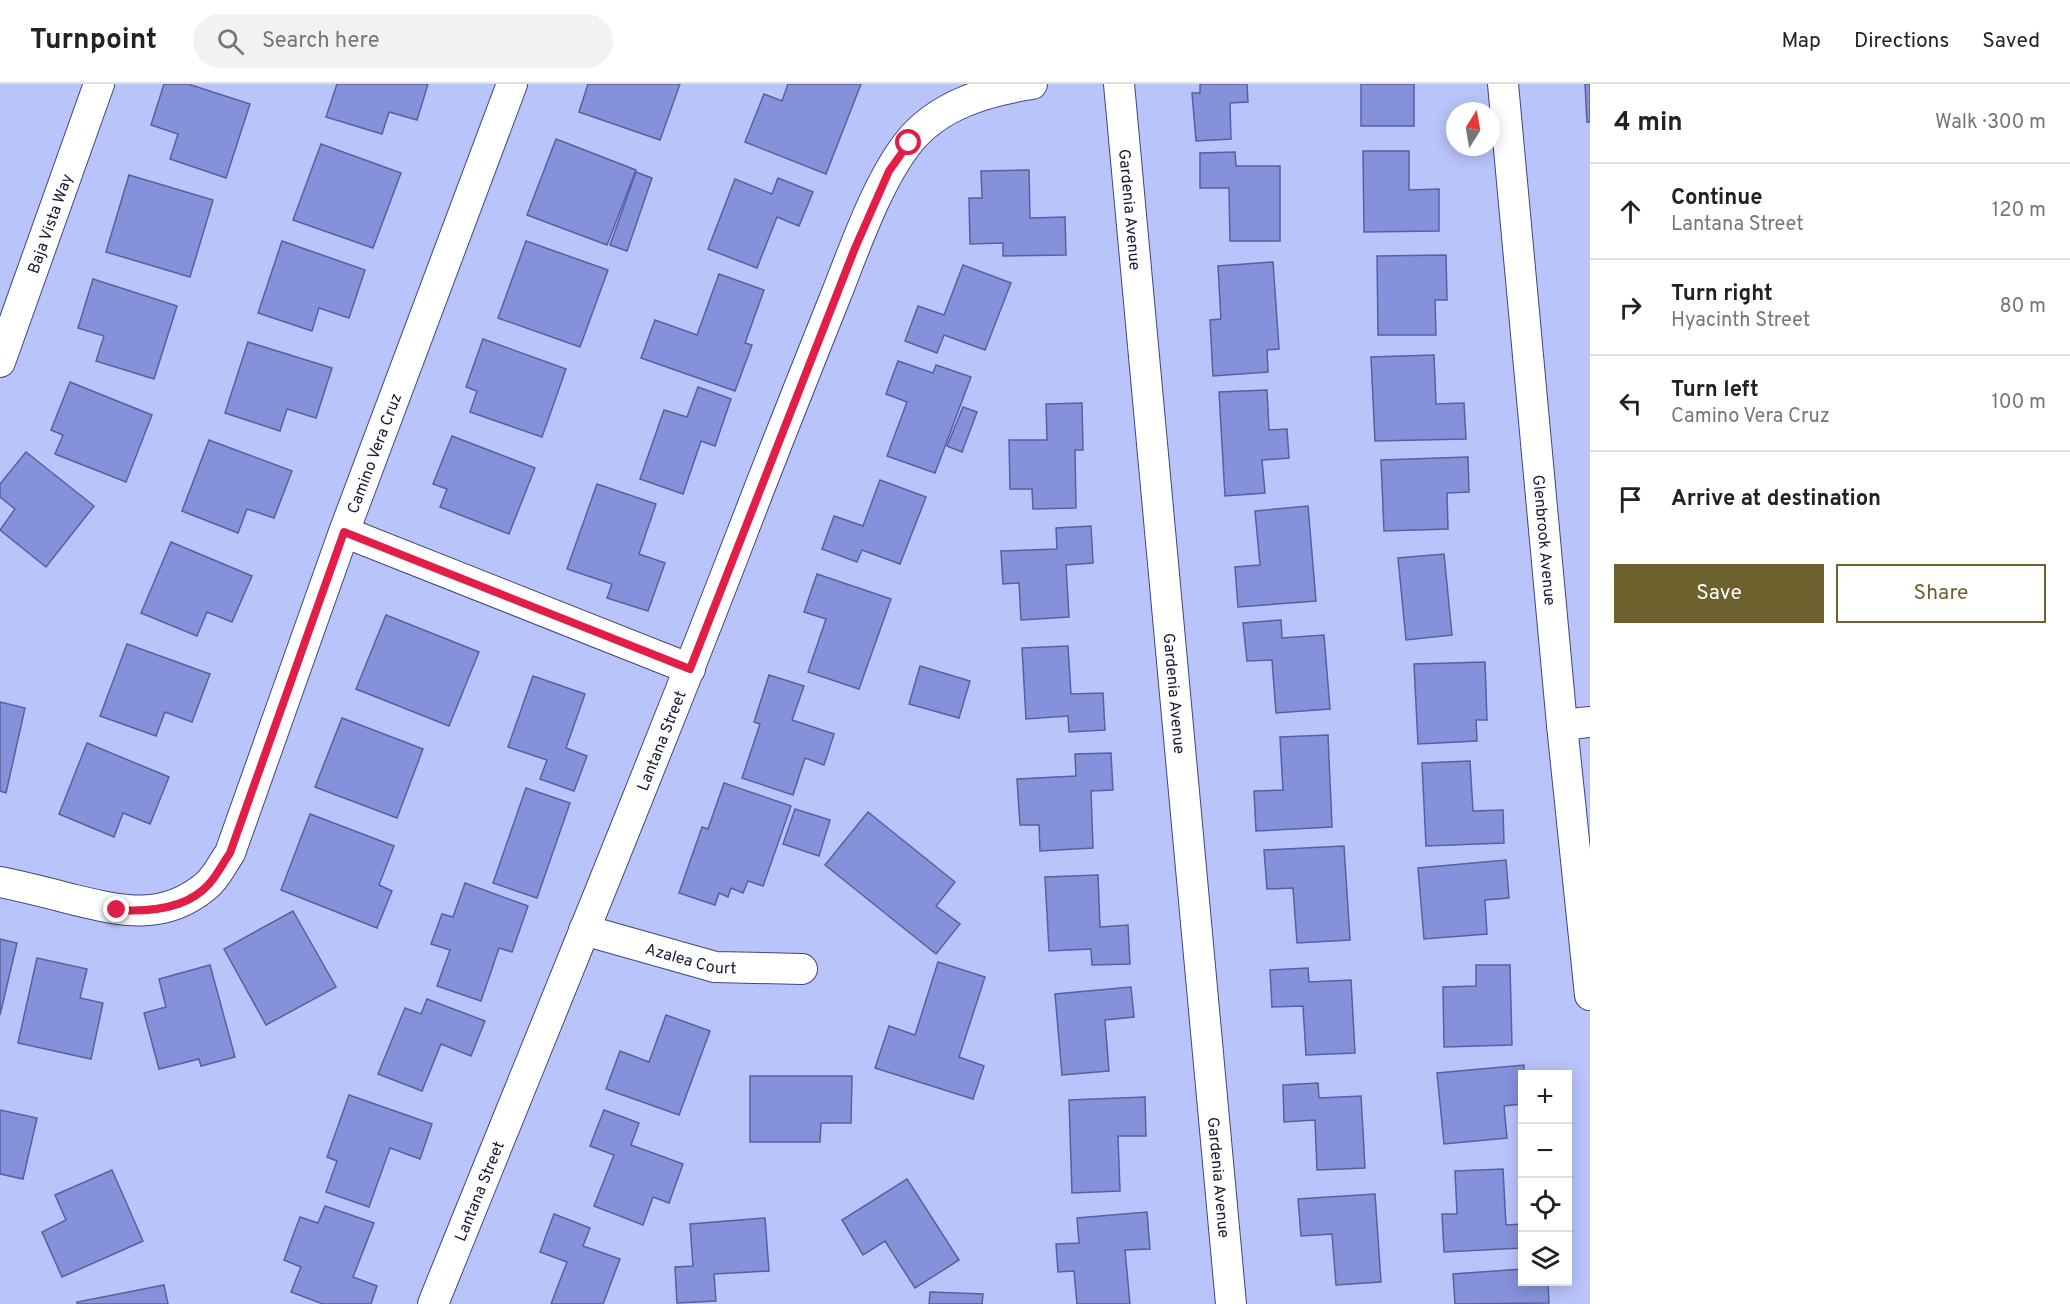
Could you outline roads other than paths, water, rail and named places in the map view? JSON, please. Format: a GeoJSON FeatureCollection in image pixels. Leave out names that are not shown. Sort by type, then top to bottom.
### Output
{"type":"FeatureCollection","features":[{"type":"Feature","properties":{"kind":"street","name":"Baja Vista Way"},"geometry":{"type":"LineString","coordinates":[[0,362],[99,84]]}},
{"type":"Feature","properties":{"kind":"street","name":"Camino Vera Cruz"},"geometry":{"type":"LineString","coordinates":[[0,882],[117,910],[142,911],[166,908],[188,899],[208,885],[230,853],[344,532],[512,84]]}},
{"type":"Feature","properties":{"kind":"street","name":"Lantana Street"},"geometry":{"type":"LineString","coordinates":[[433,1304],[690,669],[855,248],[889,171],[921,130],[949,109],[980,94],[1032,84]]}},
{"type":"Feature","properties":{"kind":"street","name":"Gardenia Avenue"},"geometry":{"type":"LineString","coordinates":[[1119,84],[1231,1304]]}},
{"type":"Feature","properties":{"kind":"street","name":"Glenbrook Avenue"},"geometry":{"type":"LineString","coordinates":[[1503,84],[1576,723],[1590,995]]}},
{"type":"Feature","properties":{"kind":"street"},"geometry":{"type":"LineString","coordinates":[[344,532],[690,669]]}},
{"type":"Feature","properties":{"kind":"street","name":"Azalea Court"},"geometry":{"type":"LineString","coordinates":[[584,930],[715,967],[802,969]]}}]}
